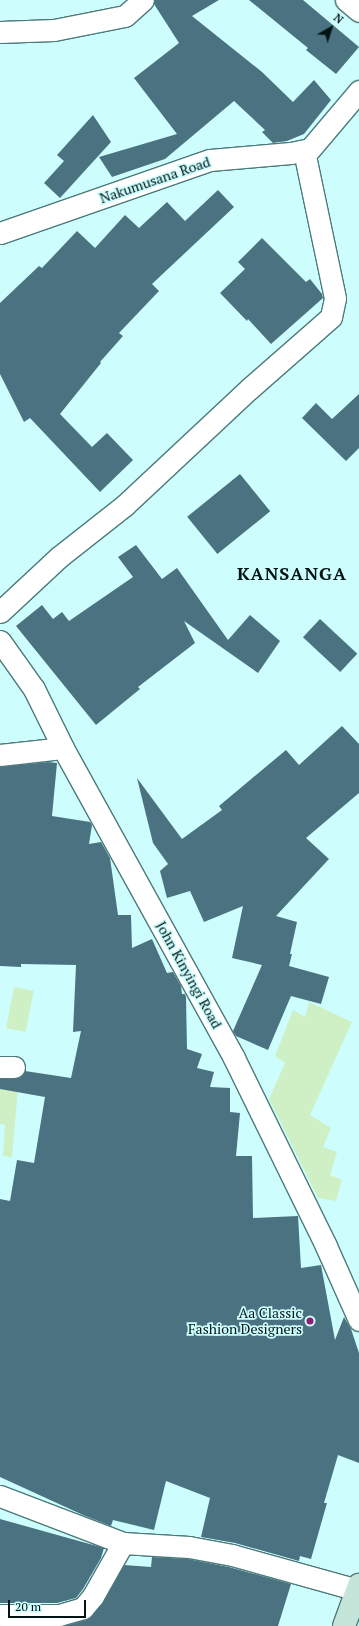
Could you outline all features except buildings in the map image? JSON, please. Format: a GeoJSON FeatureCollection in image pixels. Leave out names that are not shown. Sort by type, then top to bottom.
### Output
{"type":"FeatureCollection","features":[{"type":"Feature","properties":{"kind":"main road"},"geometry":{"type":"LineString","coordinates":[[344,1626],[358,1587]]}},
{"type":"Feature","properties":{"kind":"street"},"geometry":{"type":"LineString","coordinates":[[0,32],[54,30],[125,16],[143,0]]}},
{"type":"Feature","properties":{"kind":"street"},"geometry":{"type":"LineString","coordinates":[[346,0],[359,11]]}},
{"type":"Feature","properties":{"kind":"street"},"geometry":{"type":"LineString","coordinates":[[0,612],[59,557],[126,505],[249,388],[331,317],[335,298],[304,151],[310,149],[359,90]]}},
{"type":"Feature","properties":{"kind":"street","name":"Nakumusana Road"},"geometry":{"type":"LineString","coordinates":[[0,233],[210,160],[304,151]]}},
{"type":"Feature","properties":{"kind":"street","name":"John Kinyingi Road"},"geometry":{"type":"LineString","coordinates":[[0,641],[34,689],[63,748],[234,1058],[326,1246],[359,1320]]}},
{"type":"Feature","properties":{"kind":"street"},"geometry":{"type":"LineString","coordinates":[[0,755],[63,748]]}},
{"type":"Feature","properties":{"kind":"street"},"geometry":{"type":"LineString","coordinates":[[0,1496],[123,1543],[189,1547],[232,1555],[358,1587]]}},
{"type":"Feature","properties":{"kind":"street"},"geometry":{"type":"LineString","coordinates":[[0,1615],[59,1615],[83,1608],[93,1596],[123,1543]]}},
{"type":"Feature","properties":{"kind":"green space"},"geometry":{"type":"Polygon","coordinates":[[[14,987],[34,991],[26,1032],[6,1028],[14,987]]]}},
{"type":"Feature","properties":{"kind":"green space"},"geometry":{"type":"Polygon","coordinates":[[[309,1002],[352,1022],[310,1115],[331,1128],[323,1147],[337,1152],[330,1175],[342,1180],[336,1201],[318,1198],[269,1099],[285,1063],[275,1056],[293,1010],[305,1017],[309,1002]]]}},
{"type":"Feature","properties":{"kind":"green space"},"geometry":{"type":"Polygon","coordinates":[[[0,1076],[19,1078],[12,1157],[3,1156],[5,1125],[0,1124],[0,1076]]]}},
{"type":"Feature","properties":{"kind":"place","name":"Aa Classic Fashion Designers"},"geometry":{"type":"Point","coordinates":[310,1321]}},
{"type":"Feature","properties":{"kind":"district","name":"KANSANGA"},"geometry":{"type":"Point","coordinates":[292,573]}}]}
